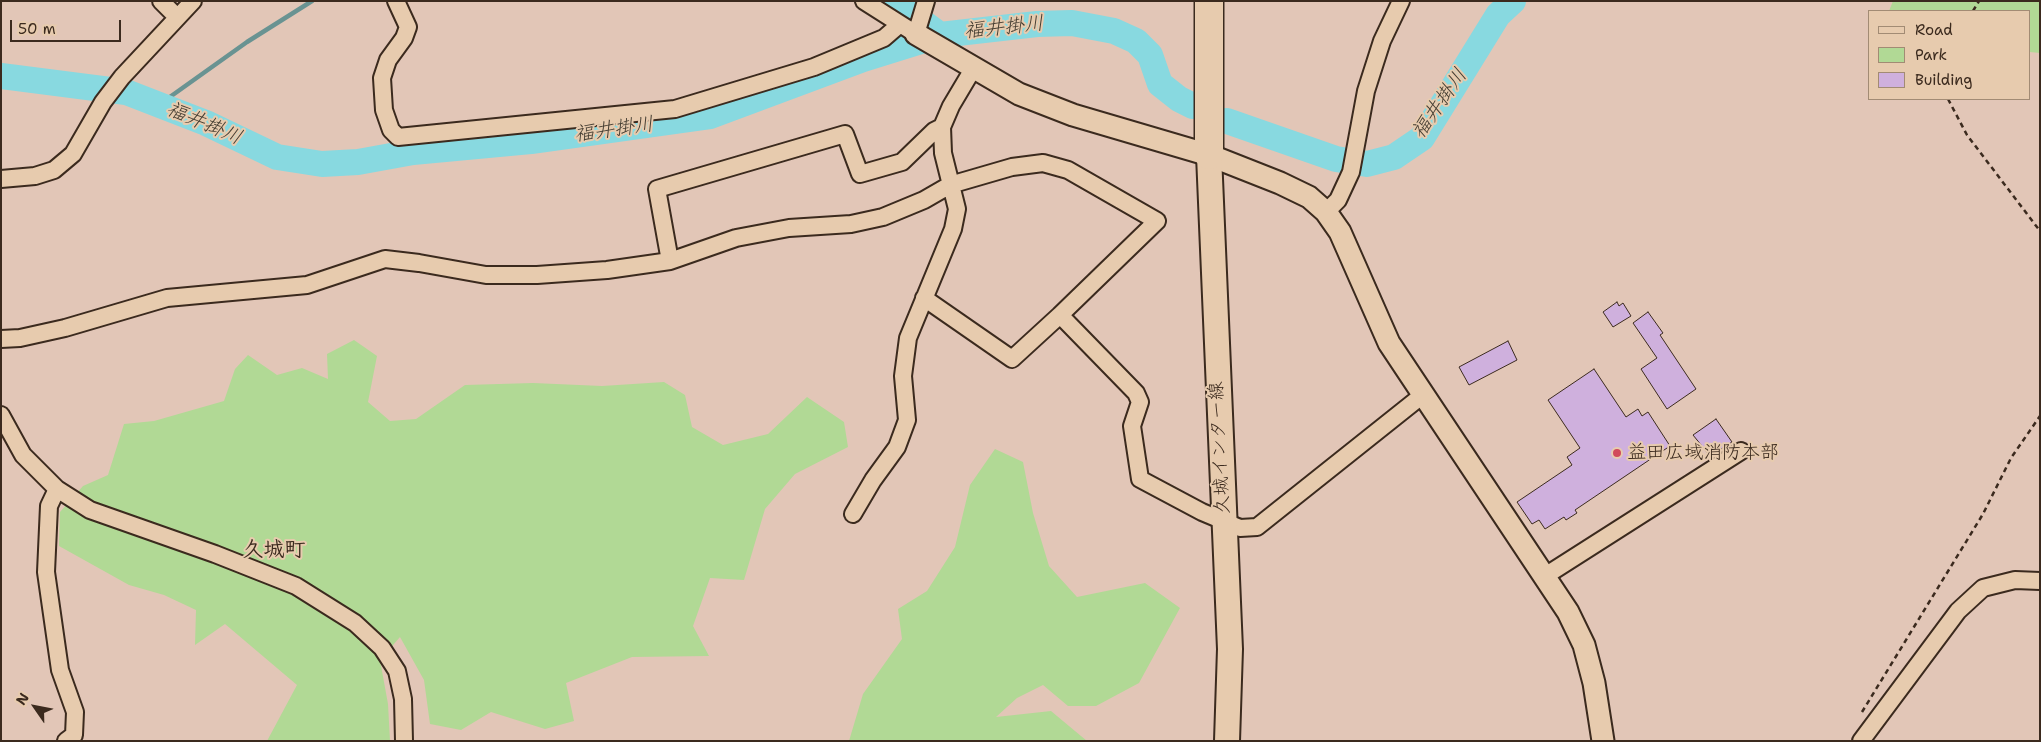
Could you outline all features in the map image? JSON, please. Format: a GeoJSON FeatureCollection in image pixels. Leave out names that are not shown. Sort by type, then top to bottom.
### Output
{"type":"FeatureCollection","features":[{"type":"Feature","properties":{"kind":"highway"},"geometry":{"type":"LineString","coordinates":[[1209,1],[1209,154]]}},
{"type":"Feature","properties":{"kind":"main road","name":"久城インター線"},"geometry":{"type":"LineString","coordinates":[[1209,154],[1230,649],[1227,741]]}},
{"type":"Feature","properties":{"kind":"street"},"geometry":{"type":"LineString","coordinates":[[161,1],[177,17]]}},
{"type":"Feature","properties":{"kind":"street"},"geometry":{"type":"LineString","coordinates":[[1,179],[35,176],[54,170],[73,154],[103,102],[122,77],[193,1]]}},
{"type":"Feature","properties":{"kind":"street"},"geometry":{"type":"LineString","coordinates":[[396,1],[408,27],[404,38],[388,60],[382,78],[384,110],[392,130],[398,137],[676,109],[814,67],[908,30],[926,1]]}},
{"type":"Feature","properties":{"kind":"street"},"geometry":{"type":"LineString","coordinates":[[864,1],[908,30],[1019,94],[1073,115],[1209,154],[1309,197],[1326,212],[1340,232],[1389,343],[1568,612],[1584,645],[1594,683],[1603,741]]}},
{"type":"Feature","properties":{"kind":"street"},"geometry":{"type":"LineString","coordinates":[[1326,212],[1338,200],[1351,172],[1366,92],[1382,41],[1401,1]]}},
{"type":"Feature","properties":{"kind":"street"},"geometry":{"type":"LineString","coordinates":[[853,514],[873,480],[897,447],[907,420],[903,376],[908,338],[953,229],[957,209],[943,153],[942,127],[951,106],[973,69]]}},
{"type":"Feature","properties":{"kind":"street"},"geometry":{"type":"LineString","coordinates":[[670,261],[657,189],[845,134],[860,174],[902,162],[934,131],[942,127]]}},
{"type":"Feature","properties":{"kind":"street"},"geometry":{"type":"LineString","coordinates":[[1,339],[20,338],[65,328],[167,298],[307,285],[385,260],[419,262],[486,275],[537,275],[607,270],[670,261],[736,238],[789,228],[851,224],[883,217],[924,200],[950,185],[1012,167],[1043,163],[1068,170],[1157,221],[1012,359],[924,298]]}},
{"type":"Feature","properties":{"kind":"street"},"geometry":{"type":"LineString","coordinates":[[1060,315],[1136,394],[1140,402],[1132,426],[1140,479],[1202,512],[1240,528],[1257,527],[1424,394]]}},
{"type":"Feature","properties":{"kind":"street"},"geometry":{"type":"LineString","coordinates":[[1,415],[23,455],[57,489],[90,510],[215,554],[296,586],[355,623],[382,648],[397,672],[403,699],[404,741]]}},
{"type":"Feature","properties":{"kind":"street"},"geometry":{"type":"LineString","coordinates":[[1545,576],[1740,451]]}},
{"type":"Feature","properties":{"kind":"street"},"geometry":{"type":"LineString","coordinates":[[57,489],[49,506],[46,572],[60,670],[75,712],[72,739]]}},
{"type":"Feature","properties":{"kind":"street"},"geometry":{"type":"LineString","coordinates":[[1861,741],[1958,611],[1983,588],[2015,580],[2040,581]]}},
{"type":"Feature","properties":{"kind":"path"},"geometry":{"type":"LineString","coordinates":[[1948,100],[1966,135],[2040,231]]}},
{"type":"Feature","properties":{"kind":"path"},"geometry":{"type":"LineString","coordinates":[[1858,718],[1983,514],[2011,458],[2040,416]]}},
{"type":"Feature","properties":{"kind":"green space"},"geometry":{"type":"Polygon","coordinates":[[[1893,1],[2040,1],[2040,53],[2031,52],[2031,10],[1889,10],[1893,1]]]}},
{"type":"Feature","properties":{"kind":"green space"},"geometry":{"type":"Polygon","coordinates":[[[354,340],[377,356],[368,402],[390,421],[416,419],[465,385],[533,383],[602,386],[664,382],[685,395],[692,427],[723,445],[768,434],[807,397],[844,422],[848,447],[795,474],[765,509],[744,580],[710,578],[693,626],[709,656],[632,657],[566,683],[574,721],[545,729],[491,712],[461,730],[430,724],[424,680],[400,637],[380,660],[388,704],[390,741],[267,741],[297,685],[225,624],[195,645],[196,610],[164,595],[129,585],[59,546],[60,512],[83,486],[108,475],[124,424],[154,421],[224,401],[235,369],[248,355],[277,375],[302,368],[328,379],[327,354],[354,340]]]}},
{"type":"Feature","properties":{"kind":"green space"},"geometry":{"type":"Polygon","coordinates":[[[995,449],[1023,462],[1033,513],[1049,566],[1077,597],[1145,583],[1180,608],[1139,683],[1096,706],[1068,706],[1043,685],[1017,698],[996,717],[1051,711],[1087,741],[849,741],[863,694],[902,639],[898,609],[927,591],[955,547],[970,485],[995,449]]]}},
{"type":"Feature","properties":{"kind":"building"},"geometry":{"type":"Polygon","coordinates":[[[1617,302],[1619,306],[1623,303],[1631,316],[1613,327],[1603,312],[1617,302]]]}},
{"type":"Feature","properties":{"kind":"building"},"geometry":{"type":"Polygon","coordinates":[[[1648,312],[1663,333],[1660,335],[1696,389],[1667,409],[1641,369],[1657,358],[1633,323],[1648,312]]]}},
{"type":"Feature","properties":{"kind":"building"},"geometry":{"type":"Polygon","coordinates":[[[1508,341],[1517,360],[1469,385],[1459,367],[1508,341]]]}},
{"type":"Feature","properties":{"kind":"building","name":"益田広域消防本部"},"geometry":{"type":"Polygon","coordinates":[[[1594,369],[1626,417],[1638,409],[1642,416],[1648,412],[1670,446],[1575,510],[1577,513],[1566,520],[1564,517],[1545,529],[1539,520],[1532,524],[1517,502],[1572,465],[1567,457],[1580,448],[1548,400],[1594,369]]]}},
{"type":"Feature","properties":{"kind":"building"},"geometry":{"type":"Polygon","coordinates":[[[1716,419],[1732,442],[1710,456],[1693,435],[1716,419]]]}},
{"type":"Feature","properties":{"kind":"waterway"},"geometry":{"type":"LineString","coordinates":[[160,104],[247,42],[312,1]]}},
{"type":"Feature","properties":{"kind":"waterway"},"geometry":{"type":"LineString","coordinates":[[898,1],[899,5],[940,35]]}},
{"type":"Feature","properties":{"kind":"waterway","name":"福井掛川"},"geometry":{"type":"LineString","coordinates":[[1227,121],[1336,159],[1367,164],[1394,157],[1422,138],[1498,15],[1513,1]]}},
{"type":"Feature","properties":{"kind":"waterway","name":"福井掛川"},"geometry":{"type":"LineString","coordinates":[[1,76],[126,92],[206,123],[277,157],[322,164],[358,162],[413,152],[531,141],[710,116],[863,59],[940,35],[1037,24],[1072,23],[1114,31],[1136,41],[1150,55],[1160,84],[1179,99],[1193,106]]}},
{"type":"Feature","properties":{"kind":"place","name":"益田広域消防本部"},"geometry":{"type":"Point","coordinates":[1617,453]}},
{"type":"Feature","properties":{"kind":"district","name":"久城町"},"geometry":{"type":"Point","coordinates":[274,551]}}]}
